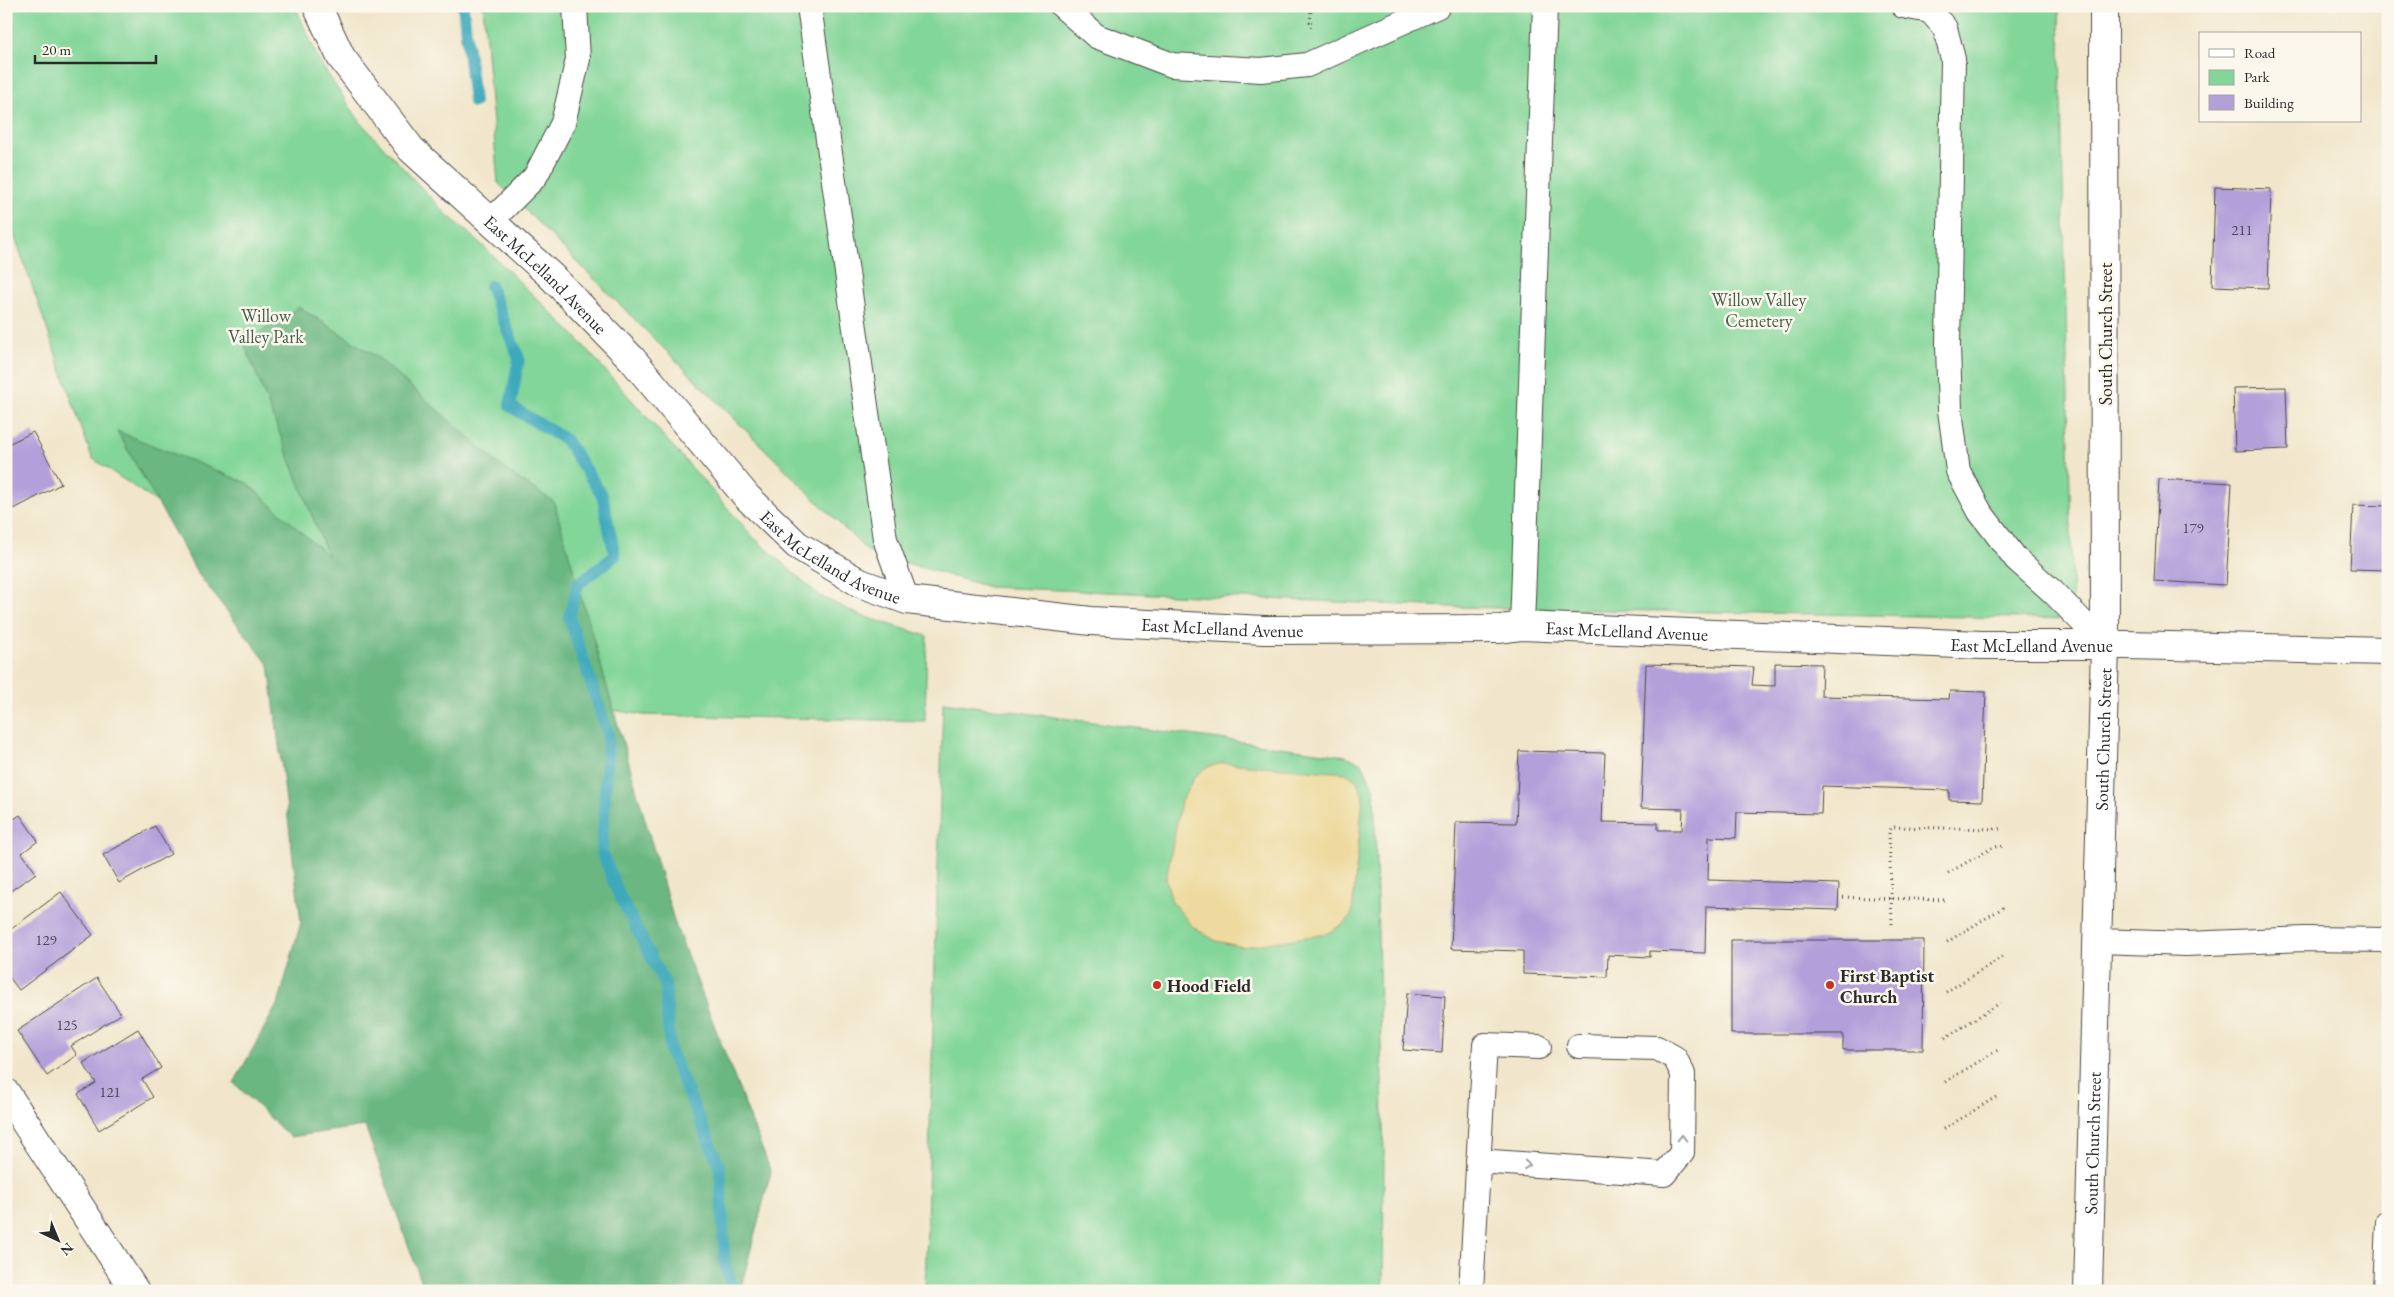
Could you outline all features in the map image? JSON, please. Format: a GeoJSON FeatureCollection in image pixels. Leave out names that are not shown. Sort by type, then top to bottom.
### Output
{"type":"FeatureCollection","features":[{"type":"Feature","properties":{"kind":"street","name":"East McLelland Avenue"},"geometry":{"type":"LineString","coordinates":[[318,6],[341,57],[411,149],[551,276],[632,359],[747,496],[797,545],[860,583],[907,600],[1091,621],[1264,630],[1500,629],[1522,626],[1982,645],[2105,645],[2388,651]]}},
{"type":"Feature","properties":{"kind":"street","name":"South Church Street"},"geometry":{"type":"LineString","coordinates":[[2088,1291],[2105,645],[2104,6]]}},
{"type":"Feature","properties":{"kind":"street"},"geometry":{"type":"LineString","coordinates":[[6,1093],[135,1291]]}},
{"type":"Feature","properties":{"kind":"lane"},"geometry":{"type":"LineString","coordinates":[[490,222],[535,177],[563,124],[578,59],[574,6]]}},
{"type":"Feature","properties":{"kind":"lane"},"geometry":{"type":"LineString","coordinates":[[809,6],[884,539],[907,600]]}},
{"type":"Feature","properties":{"kind":"lane"},"geometry":{"type":"LineString","coordinates":[[1062,6],[1096,36],[1172,65],[1261,70],[1307,65],[1438,6]]}},
{"type":"Feature","properties":{"kind":"lane"},"geometry":{"type":"LineString","coordinates":[[1522,626],[1545,6]]}},
{"type":"Feature","properties":{"kind":"lane"},"geometry":{"type":"LineString","coordinates":[[1903,6],[1930,11],[1945,28],[1952,58],[1948,345],[1950,410],[1958,470],[1980,512],[2016,559],[2053,592],[2105,645]]}},
{"type":"Feature","properties":{"kind":"lane"},"geometry":{"type":"LineString","coordinates":[[2098,941],[2186,944],[2304,939],[2388,940]]}},
{"type":"Feature","properties":{"kind":"lane"},"geometry":{"type":"LineString","coordinates":[[1472,1291],[1485,1046],[1539,1047]]}},
{"type":"Feature","properties":{"kind":"lane"},"geometry":{"type":"LineString","coordinates":[[1478,1161],[1664,1174],[1682,1153],[1683,1074],[1675,1058],[1657,1048],[1579,1046]]}},
{"type":"Feature","properties":{"kind":"lane"},"geometry":{"type":"LineString","coordinates":[[2385,1291],[2388,1222]]}},
{"type":"Feature","properties":{"kind":"path"},"geometry":{"type":"LineString","coordinates":[[1892,924],[1893,899],[1890,832],[1892,827],[2000,829]]}},
{"type":"Feature","properties":{"kind":"path"},"geometry":{"type":"LineString","coordinates":[[1948,873],[1994,847],[2006,846]]}},
{"type":"Feature","properties":{"kind":"path"},"geometry":{"type":"LineString","coordinates":[[1838,897],[1948,900]]}},
{"type":"Feature","properties":{"kind":"path"},"geometry":{"type":"LineString","coordinates":[[1947,942],[2004,907]]}},
{"type":"Feature","properties":{"kind":"path"},"geometry":{"type":"LineString","coordinates":[[1946,992],[2002,956]]}},
{"type":"Feature","properties":{"kind":"path"},"geometry":{"type":"LineString","coordinates":[[1946,1038],[2000,1003]]}},
{"type":"Feature","properties":{"kind":"path"},"geometry":{"type":"LineString","coordinates":[[1945,1082],[1998,1050]]}},
{"type":"Feature","properties":{"kind":"path"},"geometry":{"type":"LineString","coordinates":[[1944,1129],[1996,1097]]}},
{"type":"Feature","properties":{"kind":"green space","name":"Willow Valley Park"},"geometry":{"type":"Polygon","coordinates":[[[6,6],[295,6],[320,63],[361,123],[446,214],[479,242],[574,335],[754,538],[820,596],[859,615],[927,636],[925,721],[643,715],[415,678],[92,458],[6,211],[6,6]]]}},
{"type":"Feature","properties":{"kind":"green space","name":"Willow Valley Cemetery"},"geometry":{"type":"Polygon","coordinates":[[[483,6],[2059,6],[2073,619],[1450,607],[989,587],[868,552],[498,183],[483,6]]]}},
{"type":"Feature","properties":{"kind":"green space"},"geometry":{"type":"Polygon","coordinates":[[[299,307],[377,357],[508,472],[554,502],[675,924],[771,1172],[740,1291],[425,1291],[365,1126],[290,1137],[234,1083],[279,1001],[301,922],[269,665],[198,574],[117,431],[247,483],[328,556],[244,343],[299,307]]]}},
{"type":"Feature","properties":{"kind":"green space","name":"Hood Field"},"geometry":{"type":"Polygon","coordinates":[[[943,702],[1346,756],[1362,763],[1374,789],[1384,1154],[1383,1291],[925,1291],[943,702]]]}},
{"type":"Feature","properties":{"kind":"sand"},"geometry":{"type":"Polygon","coordinates":[[[1222,763],[1346,773],[1357,781],[1363,797],[1352,914],[1345,923],[1326,934],[1243,947],[1216,941],[1193,927],[1172,902],[1166,879],[1181,801],[1195,777],[1205,768],[1222,763]]]}},
{"type":"Feature","properties":{"kind":"building"},"geometry":{"type":"Polygon","coordinates":[[[2215,187],[2271,189],[2268,288],[2212,286],[2215,187]]]}},
{"type":"Feature","properties":{"kind":"building"},"geometry":{"type":"Polygon","coordinates":[[[2286,387],[2288,449],[2235,451],[2233,388],[2286,387]]]}},
{"type":"Feature","properties":{"kind":"building"},"geometry":{"type":"Polygon","coordinates":[[[33,432],[61,484],[14,509],[6,494],[6,445],[33,432]]]}},
{"type":"Feature","properties":{"kind":"building"},"geometry":{"type":"Polygon","coordinates":[[[2159,479],[2232,483],[2226,585],[2154,581],[2159,479]]]}},
{"type":"Feature","properties":{"kind":"building"},"geometry":{"type":"Polygon","coordinates":[[[2353,505],[2388,506],[2388,570],[2350,569],[2353,505]]]}},
{"type":"Feature","properties":{"kind":"building"},"geometry":{"type":"Polygon","coordinates":[[[1775,663],[1822,664],[1821,696],[1949,699],[1950,691],[1986,692],[1982,801],[1949,800],[1949,790],[1822,786],[1821,814],[1737,812],[1736,838],[1709,837],[1708,880],[1839,884],[1838,910],[1706,906],[1705,953],[1650,951],[1650,957],[1608,955],[1607,977],[1523,974],[1523,951],[1451,949],[1456,822],[1516,823],[1519,751],[1605,753],[1602,822],[1658,823],[1658,830],[1682,830],[1683,809],[1641,808],[1646,664],[1754,667],[1752,685],[1775,686],[1775,663]]]}},
{"type":"Feature","properties":{"kind":"building"},"geometry":{"type":"Polygon","coordinates":[[[20,815],[38,841],[22,853],[36,873],[6,894],[6,824],[20,815]]]}},
{"type":"Feature","properties":{"kind":"building"},"geometry":{"type":"Polygon","coordinates":[[[155,826],[171,854],[119,883],[103,855],[155,826]]]}},
{"type":"Feature","properties":{"kind":"building"},"geometry":{"type":"Polygon","coordinates":[[[61,892],[93,935],[19,990],[6,973],[6,933],[61,892]]]}},
{"type":"Feature","properties":{"kind":"building"},"geometry":{"type":"Polygon","coordinates":[[[1731,940],[1924,940],[1923,1050],[1843,1050],[1843,1034],[1731,1034],[1731,940]]]}},
{"type":"Feature","properties":{"kind":"building"},"geometry":{"type":"Polygon","coordinates":[[[97,978],[121,1014],[71,1046],[77,1055],[47,1076],[17,1031],[97,978]]]}},
{"type":"Feature","properties":{"kind":"building"},"geometry":{"type":"Polygon","coordinates":[[[1407,993],[1445,996],[1442,1053],[1403,1050],[1407,993]]]}},
{"type":"Feature","properties":{"kind":"building"},"geometry":{"type":"Polygon","coordinates":[[[138,1029],[161,1068],[142,1079],[153,1097],[99,1130],[78,1094],[96,1083],[83,1063],[138,1029]]]}},
{"type":"Feature","properties":{"kind":"waterway"},"geometry":{"type":"LineString","coordinates":[[463,6],[474,102]]}},
{"type":"Feature","properties":{"kind":"waterway"},"geometry":{"type":"LineString","coordinates":[[490,286],[519,359],[510,406],[566,440],[602,495],[615,556],[578,584],[569,617],[608,734],[602,852],[619,895],[665,984],[670,1051],[720,1167],[725,1265],[734,1291]]}},
{"type":"Feature","properties":{"kind":"place","name":"Hood Field"},"geometry":{"type":"Point","coordinates":[1157,985]}},
{"type":"Feature","properties":{"kind":"place","name":"First Baptist Church"},"geometry":{"type":"Point","coordinates":[1830,985]}}]}
